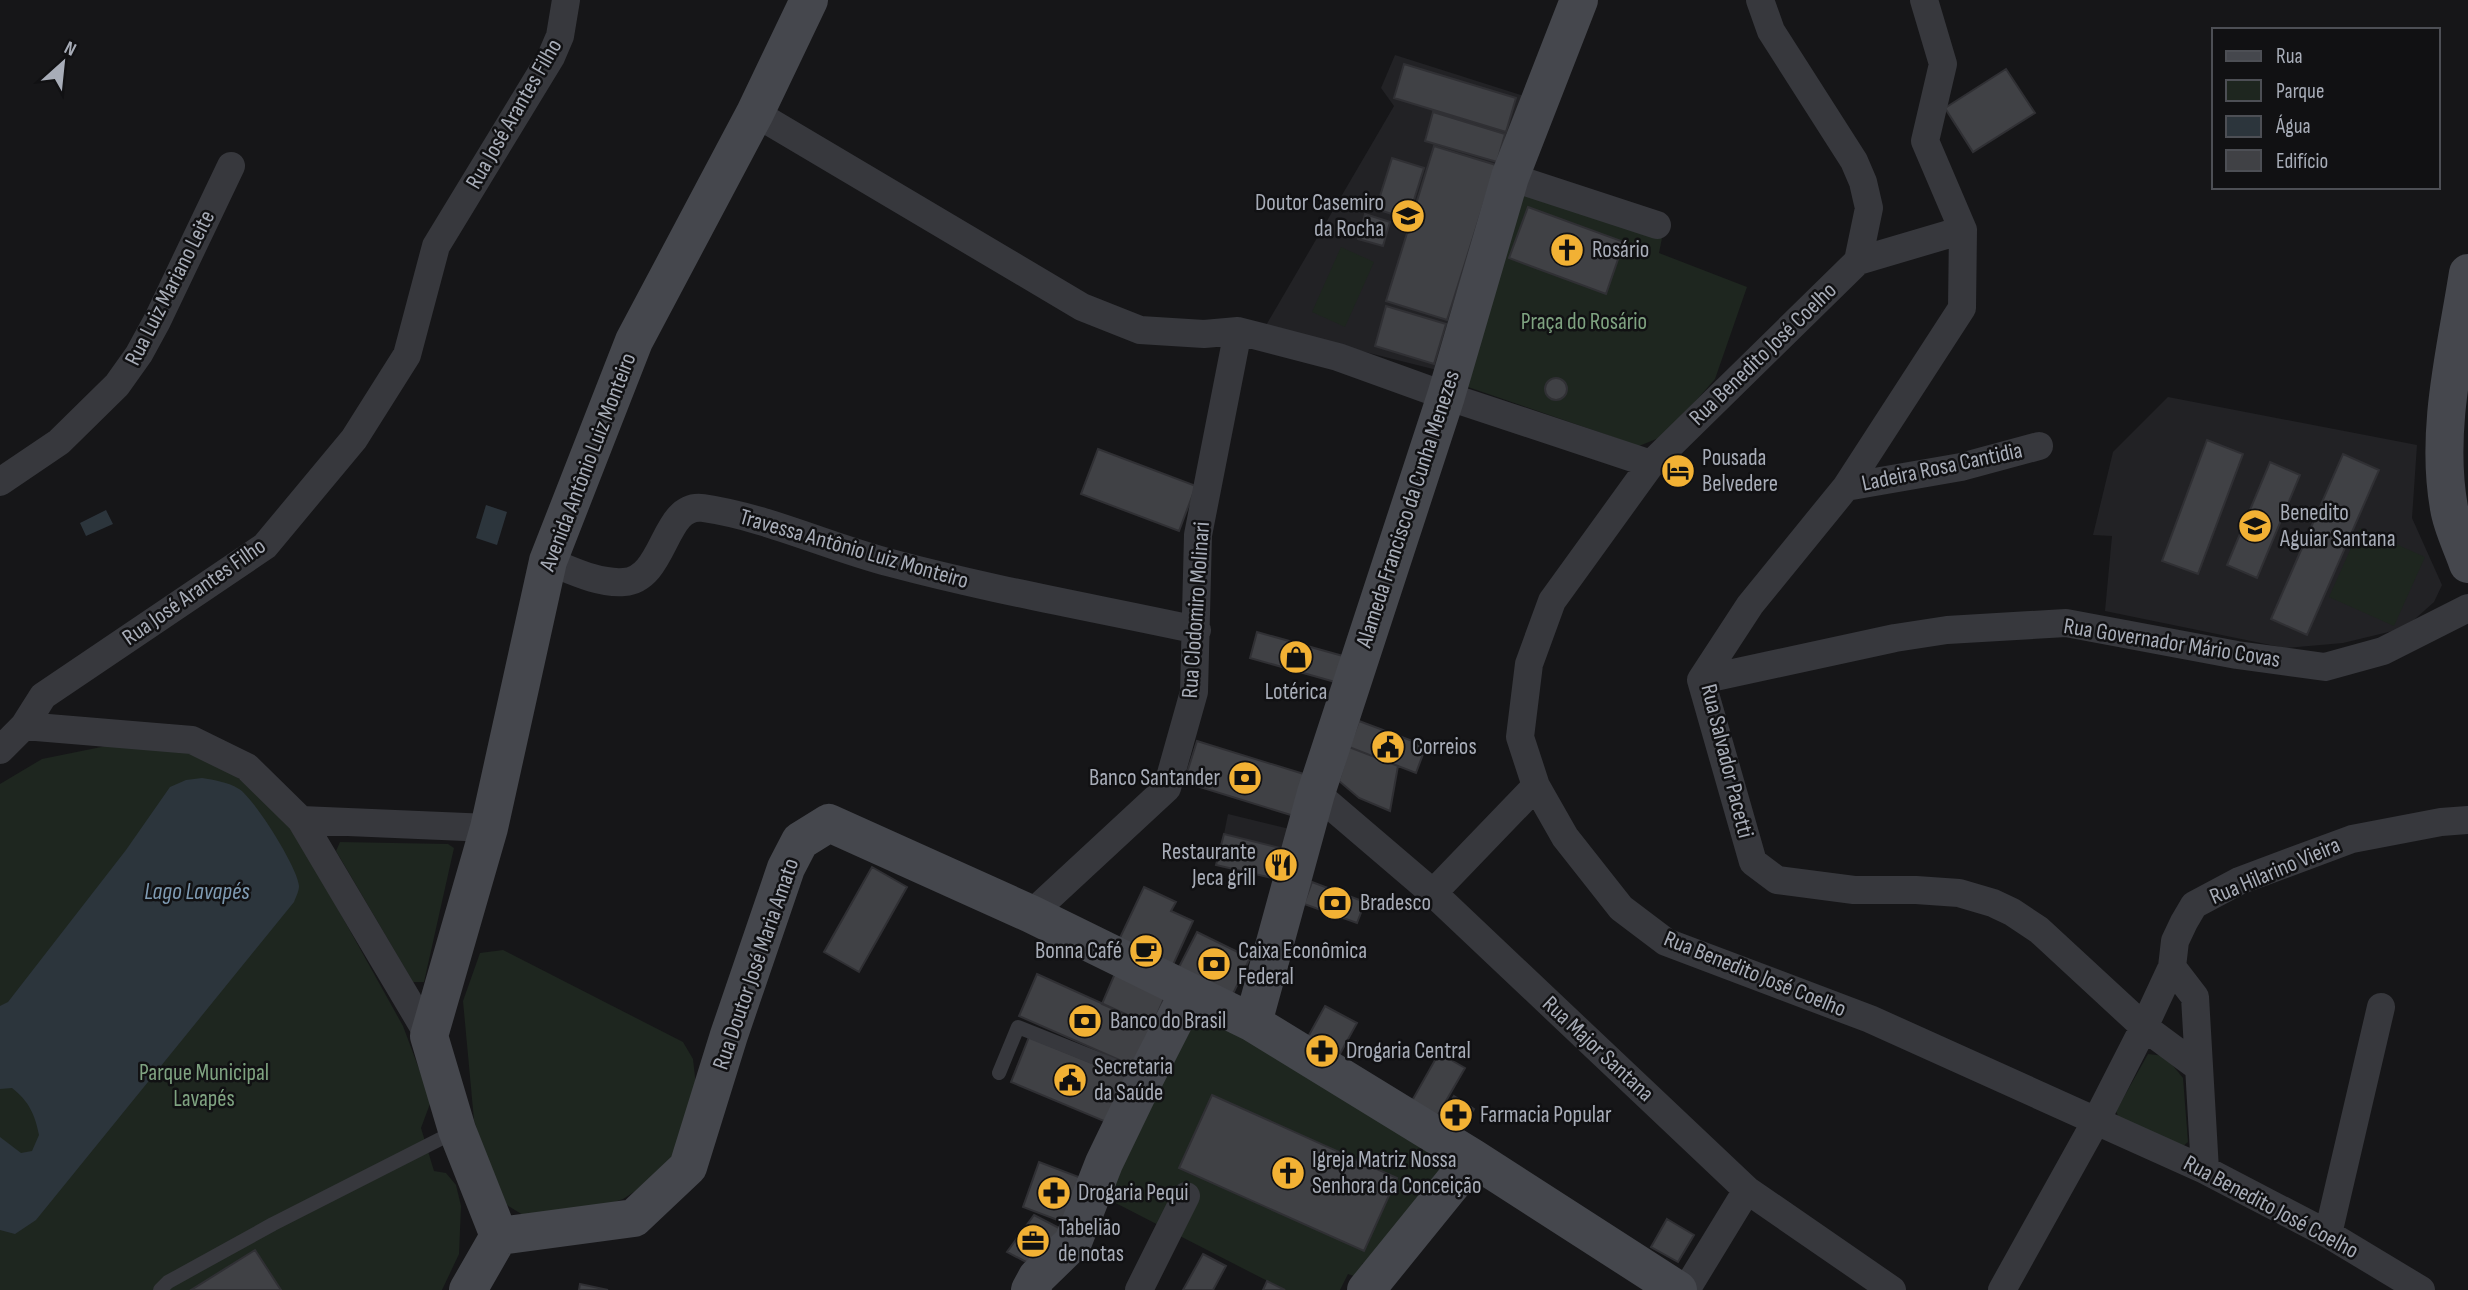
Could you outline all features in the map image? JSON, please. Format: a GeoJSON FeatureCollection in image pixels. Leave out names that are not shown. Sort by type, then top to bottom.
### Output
{"type":"FeatureCollection","features":[{"type":"Feature","properties":{"kind":"street","name":"Rua José Arantes Filho"},"geometry":{"type":"LineString","coordinates":[[0,750],[24,726],[43,696],[265,546],[354,439],[407,355],[436,246],[551,57],[560,36],[566,0]]}},
{"type":"Feature","properties":{"kind":"street","name":"Avenida Antônio Luiz Monteiro"},"geometry":{"type":"LineString","coordinates":[[429,1036],[489,828],[548,561],[634,341],[755,113],[809,0]]}},
{"type":"Feature","properties":{"kind":"street","name":"Alameda Francisco da Cunha Menezes"},"geometry":{"type":"LineString","coordinates":[[1253,1023],[1316,793],[1446,396],[1510,177],[1579,0]]}},
{"type":"Feature","properties":{"kind":"street"},"geometry":{"type":"LineString","coordinates":[[1760,0],[1771,31],[1854,161],[1863,181],[1869,208],[1858,261],[1963,230],[1925,141],[1943,64],[1924,0]]}},
{"type":"Feature","properties":{"kind":"street"},"geometry":{"type":"LineString","coordinates":[[755,113],[1082,307],[1140,330],[1204,334],[1238,331],[1338,357],[1650,464]]}},
{"type":"Feature","properties":{"kind":"street","name":"Rua Luiz Mariano Leite"},"geometry":{"type":"LineString","coordinates":[[0,482],[60,442],[117,386],[157,321],[232,166]]}},
{"type":"Feature","properties":{"kind":"street"},"geometry":{"type":"LineString","coordinates":[[1510,177],[1657,225]]}},
{"type":"Feature","properties":{"kind":"street","name":"Rua Salvador Pacetti"},"geometry":{"type":"LineString","coordinates":[[1963,230],[1962,308],[1846,486],[1750,605],[1701,680],[1753,862],[1777,880],[1854,890],[1916,890],[1959,894],[1993,903],[2039,930],[2144,1027],[2197,1067]]}},
{"type":"Feature","properties":{"kind":"street","name":"Rua Benedito José Coelho"},"geometry":{"type":"LineString","coordinates":[[1858,261],[1650,464],[1552,601],[1529,664],[1520,737],[1536,786],[1564,837],[1621,908],[1666,943],[1870,1019],[2206,1170],[2328,1234],[2421,1290]]}},
{"type":"Feature","properties":{"kind":"street"},"geometry":{"type":"LineString","coordinates":[[2468,273],[2442,452],[2458,510],[2468,564]]}},
{"type":"Feature","properties":{"kind":"street","name":"Rua Clodomiro Molinari"},"geometry":{"type":"LineString","coordinates":[[1031,914],[1167,788],[1194,692],[1198,535],[1238,331]]}},
{"type":"Feature","properties":{"kind":"street","name":"Ladeira Rosa Cantidia"},"geometry":{"type":"LineString","coordinates":[[1846,486],[1961,467],[2039,446]]}},
{"type":"Feature","properties":{"kind":"street","name":"Travessa Antônio Luiz Monteiro"},"geometry":{"type":"LineString","coordinates":[[548,561],[604,582],[635,580],[649,570],[675,522],[686,511],[699,507],[740,516],[946,577],[1197,630]]}},
{"type":"Feature","properties":{"kind":"street","name":"Rua Governador Mário Covas"},"geometry":{"type":"LineString","coordinates":[[1701,680],[1895,638],[1947,630],[2066,623],[2237,655],[2325,667],[2383,651],[2468,608]]}},
{"type":"Feature","properties":{"kind":"street"},"geometry":{"type":"LineString","coordinates":[[24,726],[192,740],[247,767],[301,820],[429,1036],[457,1130],[499,1236],[468,1290]]}},
{"type":"Feature","properties":{"kind":"street"},"geometry":{"type":"LineString","coordinates":[[1433,893],[1536,786]]}},
{"type":"Feature","properties":{"kind":"street","name":"Rua Major Santana"},"geometry":{"type":"LineString","coordinates":[[1316,793],[1433,893],[1747,1190],[1892,1290]]}},
{"type":"Feature","properties":{"kind":"street"},"geometry":{"type":"LineString","coordinates":[[301,820],[489,828]]}},
{"type":"Feature","properties":{"kind":"street","name":"Rua Hilarino Vieira"},"geometry":{"type":"LineString","coordinates":[[2002,1290],[2096,1121],[2144,1027],[2172,967],[2175,941],[2194,905],[2239,881],[2352,839],[2441,822],[2468,820]]}},
{"type":"Feature","properties":{"kind":"street","name":"Rua Doutor José Maria Amato"},"geometry":{"type":"LineString","coordinates":[[499,1236],[634,1218],[688,1167],[729,1035],[786,868],[800,841],[829,823],[1031,914],[1253,1023],[1473,1158],[1678,1290]]}},
{"type":"Feature","properties":{"kind":"street"},"geometry":{"type":"LineString","coordinates":[[2172,967],[2195,997],[2197,1067],[2206,1170]]}},
{"type":"Feature","properties":{"kind":"street"},"geometry":{"type":"LineString","coordinates":[[1030,1290],[1037,1277],[1073,1242],[1104,1163],[1189,992]]}},
{"type":"Feature","properties":{"kind":"street"},"geometry":{"type":"LineString","coordinates":[[2328,1234],[2381,1007]]}},
{"type":"Feature","properties":{"kind":"street"},"geometry":{"type":"LineString","coordinates":[[1366,1290],[1473,1158]]}},
{"type":"Feature","properties":{"kind":"street"},"geometry":{"type":"LineString","coordinates":[[1686,1290],[1747,1190]]}},
{"type":"Feature","properties":{"kind":"street"},"geometry":{"type":"LineString","coordinates":[[1139,1290],[1186,1196]]}},
{"type":"Feature","properties":{"kind":"lane"},"geometry":{"type":"LineString","coordinates":[[999,1073],[1017,1027],[1145,1078]]}},
{"type":"Feature","properties":{"kind":"lane"},"geometry":{"type":"LineString","coordinates":[[160,1290],[168,1282],[273,1224],[457,1130]]}},
{"type":"Feature","properties":{"kind":"shaded area","name":"Doutor Casemiro da Rocha"},"geometry":{"type":"Polygon","coordinates":[[[1395,55],[1524,96],[1437,370],[1265,327],[1394,106],[1381,88],[1395,55]]]}},
{"type":"Feature","properties":{"kind":"shaded area","name":"Benedito Aguiar Santana"},"geometry":{"type":"Polygon","coordinates":[[[2168,397],[2417,445],[2412,518],[2442,585],[2434,602],[2405,628],[2343,643],[2285,648],[2105,611],[2112,536],[2093,535],[2113,452],[2168,397]]]}},
{"type":"Feature","properties":{"kind":"shaded area"},"geometry":{"type":"Polygon","coordinates":[[[1228,814],[1298,831],[1292,851],[1224,834],[1228,814]]]}},
{"type":"Feature","properties":{"kind":"green space","name":"Praça do Rosário"},"geometry":{"type":"Polygon","coordinates":[[[1521,193],[1662,238],[1659,253],[1747,287],[1715,379],[1666,435],[1639,446],[1468,387],[1521,193]]]}},
{"type":"Feature","properties":{"kind":"green space"},"geometry":{"type":"Polygon","coordinates":[[[1341,247],[1374,262],[1345,327],[1312,312],[1341,247]]]}},
{"type":"Feature","properties":{"kind":"green space"},"geometry":{"type":"Polygon","coordinates":[[[2360,528],[2425,557],[2394,626],[2329,597],[2360,528]]]}},
{"type":"Feature","properties":{"kind":"green space","name":"Parque Municipal Lavapés"},"geometry":{"type":"Polygon","coordinates":[[[116,744],[189,750],[223,767],[284,812],[403,1026],[431,1101],[421,1128],[434,1171],[446,1173],[456,1185],[461,1206],[459,1254],[442,1290],[0,1290],[0,784],[42,759],[116,744]]]}},
{"type":"Feature","properties":{"kind":"green space"},"geometry":{"type":"Polygon","coordinates":[[[340,842],[448,844],[454,848],[424,982],[413,982],[336,851],[340,842]]]}},
{"type":"Feature","properties":{"kind":"green space"},"geometry":{"type":"Polygon","coordinates":[[[503,950],[683,1042],[693,1059],[696,1086],[680,1154],[659,1176],[623,1199],[587,1212],[523,1215],[507,1205],[493,1181],[474,1120],[463,1001],[480,953],[503,950]]]}},
{"type":"Feature","properties":{"kind":"green space"},"geometry":{"type":"Polygon","coordinates":[[[1207,1015],[1438,1156],[1443,1169],[1370,1264],[1363,1263],[1357,1277],[1348,1274],[1340,1290],[1285,1290],[1102,1196],[1197,1018],[1207,1015]]]}},
{"type":"Feature","properties":{"kind":"green space"},"geometry":{"type":"Polygon","coordinates":[[[2148,1054],[2165,1056],[2183,1078],[2188,1142],[2181,1148],[2120,1121],[2116,1111],[2148,1054]]]}},
{"type":"Feature","properties":{"kind":"water"},"geometry":{"type":"Polygon","coordinates":[[[486,505],[507,512],[497,545],[476,538],[486,505]]]}},
{"type":"Feature","properties":{"kind":"water"},"geometry":{"type":"Polygon","coordinates":[[[106,510],[113,524],[86,536],[80,523],[106,510]]]}},
{"type":"Feature","properties":{"kind":"water","name":"Lago Lavapés"},"geometry":{"type":"Polygon","coordinates":[[[202,778],[239,789],[255,805],[284,850],[297,877],[299,888],[294,902],[36,1220],[15,1234],[0,1230],[0,1137],[21,1153],[32,1151],[39,1135],[33,1115],[23,1098],[12,1088],[0,1089],[0,1006],[8,1002],[126,850],[170,787],[186,780],[202,778]]]}},
{"type":"Feature","properties":{"kind":"building"},"geometry":{"type":"Polygon","coordinates":[[[1404,64],[1516,98],[1506,132],[1394,98],[1404,64]]]}},
{"type":"Feature","properties":{"kind":"building"},"geometry":{"type":"Polygon","coordinates":[[[2006,69],[2035,113],[1973,152],[1945,108],[2006,69]]]}},
{"type":"Feature","properties":{"kind":"building"},"geometry":{"type":"Polygon","coordinates":[[[1433,112],[1505,134],[1497,162],[1425,141],[1433,112]]]}},
{"type":"Feature","properties":{"kind":"building"},"geometry":{"type":"Polygon","coordinates":[[[1434,146],[1496,165],[1447,320],[1386,301],[1434,146]]]}},
{"type":"Feature","properties":{"kind":"building"},"geometry":{"type":"Polygon","coordinates":[[[1392,158],[1424,168],[1408,219],[1376,209],[1392,158]]]}},
{"type":"Feature","properties":{"kind":"building","name":"Rosário"},"geometry":{"type":"Polygon","coordinates":[[[1528,207],[1624,242],[1606,294],[1509,258],[1528,207]]]}},
{"type":"Feature","properties":{"kind":"building"},"geometry":{"type":"Polygon","coordinates":[[[1365,214],[1390,222],[1383,246],[1358,239],[1365,214]]]}},
{"type":"Feature","properties":{"kind":"building"},"geometry":{"type":"Polygon","coordinates":[[[1386,306],[1446,324],[1434,364],[1375,346],[1386,306]]]}},
{"type":"Feature","properties":{"kind":"building"},"geometry":{"type":"Polygon","coordinates":[[[1556,378],[1564,381],[1567,389],[1564,397],[1556,400],[1548,397],[1545,389],[1548,381],[1556,378]]]}},
{"type":"Feature","properties":{"kind":"building"},"geometry":{"type":"Polygon","coordinates":[[[2207,440],[2243,454],[2198,574],[2162,561],[2207,440]]]}},
{"type":"Feature","properties":{"kind":"building"},"geometry":{"type":"Polygon","coordinates":[[[1098,449],[1196,486],[1179,531],[1081,494],[1098,449]]]}},
{"type":"Feature","properties":{"kind":"building"},"geometry":{"type":"Polygon","coordinates":[[[2343,454],[2379,470],[2307,635],[2271,619],[2343,454]]]}},
{"type":"Feature","properties":{"kind":"building"},"geometry":{"type":"Polygon","coordinates":[[[2270,462],[2300,475],[2257,578],[2227,565],[2270,462]]]}},
{"type":"Feature","properties":{"kind":"building","name":"Lotérica"},"geometry":{"type":"Polygon","coordinates":[[[1257,632],[1343,656],[1335,682],[1250,658],[1257,632]]]}},
{"type":"Feature","properties":{"kind":"building","name":"Correios"},"geometry":{"type":"Polygon","coordinates":[[[1359,721],[1426,746],[1416,773],[1349,747],[1359,721]]]}},
{"type":"Feature","properties":{"kind":"building","name":"Banco Santander"},"geometry":{"type":"Polygon","coordinates":[[[1197,741],[1307,775],[1294,816],[1184,782],[1197,741]]]}},
{"type":"Feature","properties":{"kind":"building"},"geometry":{"type":"Polygon","coordinates":[[[1349,747],[1398,766],[1390,811],[1359,798],[1339,781],[1349,747]]]}},
{"type":"Feature","properties":{"kind":"building"},"geometry":{"type":"Polygon","coordinates":[[[1224,834],[1292,851],[1285,881],[1216,865],[1224,834]]]}},
{"type":"Feature","properties":{"kind":"building"},"geometry":{"type":"Polygon","coordinates":[[[872,867],[907,887],[859,972],[824,952],[872,867]]]}},
{"type":"Feature","properties":{"kind":"building","name":"Bradesco"},"geometry":{"type":"Polygon","coordinates":[[[1312,882],[1365,902],[1357,923],[1304,904],[1312,882]]]}},
{"type":"Feature","properties":{"kind":"building"},"geometry":{"type":"Polygon","coordinates":[[[1144,887],[1176,902],[1171,911],[1193,921],[1172,967],[1118,942],[1144,887]]]}},
{"type":"Feature","properties":{"kind":"building","name":"Caixa Econômica Federal"},"geometry":{"type":"Polygon","coordinates":[[[1197,932],[1250,958],[1232,996],[1178,969],[1197,932]]]}},
{"type":"Feature","properties":{"kind":"building"},"geometry":{"type":"Polygon","coordinates":[[[1116,971],[1166,994],[1152,1026],[1102,1004],[1116,971]]]}},
{"type":"Feature","properties":{"kind":"building","name":"Banco do Brasil"},"geometry":{"type":"Polygon","coordinates":[[[1037,974],[1152,1026],[1133,1066],[1019,1016],[1037,974]]]}},
{"type":"Feature","properties":{"kind":"building"},"geometry":{"type":"Polygon","coordinates":[[[1325,1006],[1357,1023],[1335,1063],[1303,1046],[1325,1006]]]}},
{"type":"Feature","properties":{"kind":"building","name":"Secretaria da Saúde"},"geometry":{"type":"Polygon","coordinates":[[[1029,1037],[1129,1078],[1111,1124],[1011,1082],[1029,1037]]]}},
{"type":"Feature","properties":{"kind":"building"},"geometry":{"type":"Polygon","coordinates":[[[1439,1053],[1465,1068],[1435,1120],[1409,1106],[1439,1053]]]}},
{"type":"Feature","properties":{"kind":"building","name":"Igreja Matriz Nossa Senhora da Conceição"},"geometry":{"type":"Polygon","coordinates":[[[1212,1095],[1397,1178],[1364,1251],[1179,1168],[1212,1095]]]}},
{"type":"Feature","properties":{"kind":"building","name":"Farmacia Popular"},"geometry":{"type":"Polygon","coordinates":[[[1454,1096],[1474,1109],[1459,1134],[1438,1122],[1454,1096]]]}},
{"type":"Feature","properties":{"kind":"building","name":"Drogaria Pequi"},"geometry":{"type":"Polygon","coordinates":[[[1039,1162],[1084,1179],[1068,1224],[1023,1207],[1039,1162]]]}},
{"type":"Feature","properties":{"kind":"building","name":"Tabelião de notas"},"geometry":{"type":"Polygon","coordinates":[[[1034,1215],[1063,1230],[1028,1263],[1007,1252],[1034,1215]]]}},
{"type":"Feature","properties":{"kind":"building"},"geometry":{"type":"Polygon","coordinates":[[[1667,1219],[1694,1235],[1678,1262],[1651,1247],[1667,1219]]]}},
{"type":"Feature","properties":{"kind":"building"},"geometry":{"type":"Polygon","coordinates":[[[255,1250],[281,1290],[191,1290],[255,1250]]]}},
{"type":"Feature","properties":{"kind":"building"},"geometry":{"type":"Polygon","coordinates":[[[1203,1254],[1226,1266],[1213,1290],[1183,1290],[1203,1254]]]}},
{"type":"Feature","properties":{"kind":"building"},"geometry":{"type":"Polygon","coordinates":[[[1267,1281],[1285,1290],[1263,1290],[1267,1281]]]}},
{"type":"Feature","properties":{"kind":"building"},"geometry":{"type":"Polygon","coordinates":[[[580,1284],[608,1290],[579,1290],[580,1284]]]}},
{"type":"Feature","properties":{"kind":"place","name":"Doutor Casemiro da Rocha"},"geometry":{"type":"Point","coordinates":[1408,216]}},
{"type":"Feature","properties":{"kind":"place","name":"Rosário"},"geometry":{"type":"Point","coordinates":[1567,250]}},
{"type":"Feature","properties":{"kind":"place","name":"Pousada Belvedere"},"geometry":{"type":"Point","coordinates":[1678,471]}},
{"type":"Feature","properties":{"kind":"place","name":"Benedito Aguiar Santana"},"geometry":{"type":"Point","coordinates":[2255,526]}},
{"type":"Feature","properties":{"kind":"place","name":"Lotérica"},"geometry":{"type":"Point","coordinates":[1296,657]}},
{"type":"Feature","properties":{"kind":"place","name":"Correios"},"geometry":{"type":"Point","coordinates":[1388,747]}},
{"type":"Feature","properties":{"kind":"place","name":"Banco Santander"},"geometry":{"type":"Point","coordinates":[1245,778]}},
{"type":"Feature","properties":{"kind":"place","name":"Restaurante Jeca grill"},"geometry":{"type":"Point","coordinates":[1281,865]}},
{"type":"Feature","properties":{"kind":"place","name":"Bradesco"},"geometry":{"type":"Point","coordinates":[1335,903]}},
{"type":"Feature","properties":{"kind":"place","name":"Bonna Café"},"geometry":{"type":"Point","coordinates":[1146,951]}},
{"type":"Feature","properties":{"kind":"place","name":"Caixa Econômica Federal"},"geometry":{"type":"Point","coordinates":[1214,964]}},
{"type":"Feature","properties":{"kind":"place","name":"Banco do Brasil"},"geometry":{"type":"Point","coordinates":[1085,1021]}},
{"type":"Feature","properties":{"kind":"place","name":"Drogaria Central"},"geometry":{"type":"Point","coordinates":[1322,1051]}},
{"type":"Feature","properties":{"kind":"place","name":"Secretaria da Saúde"},"geometry":{"type":"Point","coordinates":[1070,1080]}},
{"type":"Feature","properties":{"kind":"place","name":"Farmacia Popular"},"geometry":{"type":"Point","coordinates":[1456,1115]}},
{"type":"Feature","properties":{"kind":"place","name":"Igreja Matriz Nossa Senhora da Conceição"},"geometry":{"type":"Point","coordinates":[1288,1173]}},
{"type":"Feature","properties":{"kind":"place","name":"Drogaria Pequi"},"geometry":{"type":"Point","coordinates":[1054,1193]}},
{"type":"Feature","properties":{"kind":"place","name":"Tabelião de notas"},"geometry":{"type":"Point","coordinates":[1033,1241]}}]}
